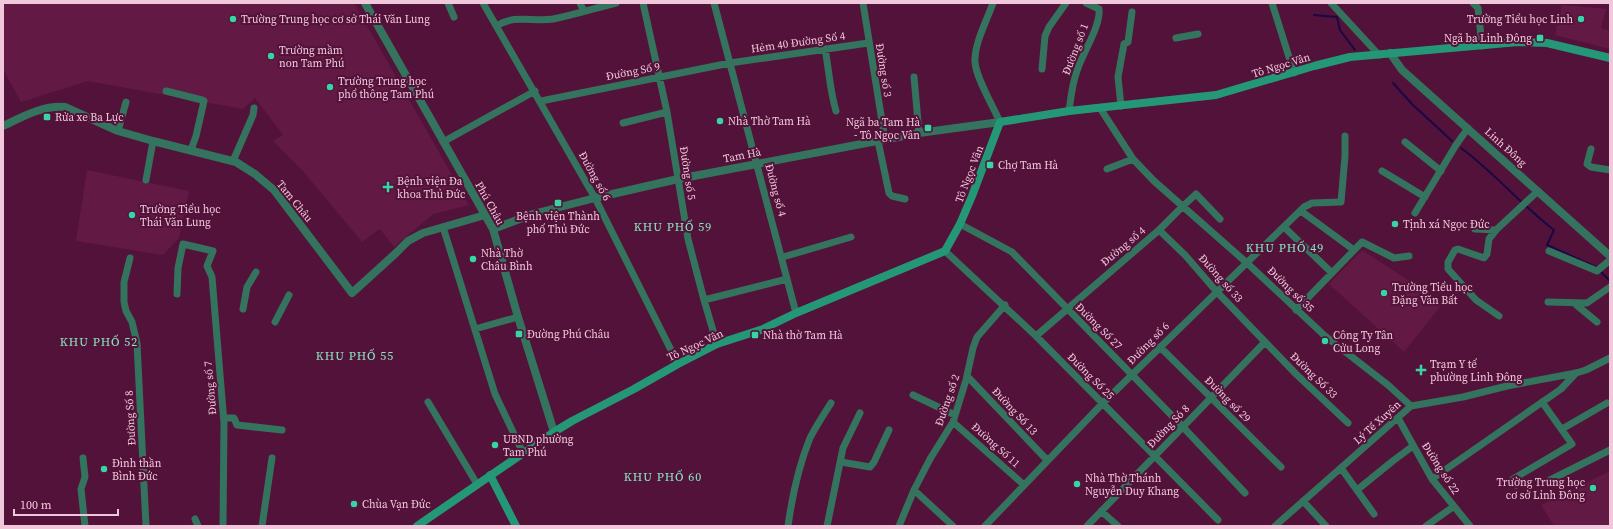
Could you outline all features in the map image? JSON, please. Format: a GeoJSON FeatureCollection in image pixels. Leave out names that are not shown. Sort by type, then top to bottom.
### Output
{"type":"FeatureCollection","features":[{"type":"Feature","properties":{"kind":"main road","name":"Tô Ngọc Vân"},"geometry":{"type":"LineString","coordinates":[[417,526],[554,432],[678,364],[717,344],[763,329],[796,313],[945,251],[960,224],[972,196],[1000,122],[1069,111],[1216,95],[1350,58],[1518,42],[1547,43],[1610,58]]}},
{"type":"Feature","properties":{"kind":"main road"},"geometry":{"type":"LineString","coordinates":[[490,475],[516,526]]}},
{"type":"Feature","properties":{"kind":"street","name":"Phú Châu"},"geometry":{"type":"LineString","coordinates":[[365,3],[493,229],[518,318],[554,432]]}},
{"type":"Feature","properties":{"kind":"street"},"geometry":{"type":"LineString","coordinates":[[448,3],[454,17]]}},
{"type":"Feature","properties":{"kind":"street","name":"Đường số 6"},"geometry":{"type":"LineString","coordinates":[[484,3],[595,198],[678,364]]}},
{"type":"Feature","properties":{"kind":"street"},"geometry":{"type":"LineString","coordinates":[[580,3],[584,11]]}},
{"type":"Feature","properties":{"kind":"street"},"geometry":{"type":"LineString","coordinates":[[496,26],[504,20],[552,19],[616,3]]}},
{"type":"Feature","properties":{"kind":"street","name":"Đường số 5"},"geometry":{"type":"LineString","coordinates":[[643,3],[667,112],[688,238],[717,344]]}},
{"type":"Feature","properties":{"kind":"street","name":"Đường số 4"},"geometry":{"type":"LineString","coordinates":[[714,3],[783,257],[796,313]]}},
{"type":"Feature","properties":{"kind":"street","name":"Đường số 3"},"geometry":{"type":"LineString","coordinates":[[863,3],[889,193],[892,196],[905,199]]}},
{"type":"Feature","properties":{"kind":"street"},"geometry":{"type":"LineString","coordinates":[[993,3],[979,43],[975,62],[981,81],[1000,122]]}},
{"type":"Feature","properties":{"kind":"street"},"geometry":{"type":"LineString","coordinates":[[1042,69],[1045,36],[1049,27],[1066,3]]}},
{"type":"Feature","properties":{"kind":"street","name":"Đường số 1"},"geometry":{"type":"LineString","coordinates":[[1069,111],[1072,87],[1077,69],[1093,34],[1100,13],[1096,6],[1086,3]]}},
{"type":"Feature","properties":{"kind":"street"},"geometry":{"type":"LineString","coordinates":[[1272,3],[1294,73]]}},
{"type":"Feature","properties":{"kind":"street"},"geometry":{"type":"LineString","coordinates":[[1331,3],[1379,55]]}},
{"type":"Feature","properties":{"kind":"street"},"geometry":{"type":"LineString","coordinates":[[1474,3],[1478,8],[1482,46]]}},
{"type":"Feature","properties":{"kind":"street"},"geometry":{"type":"LineString","coordinates":[[1121,106],[1118,71],[1124,44],[1128,42],[1132,12]]}},
{"type":"Feature","properties":{"kind":"street"},"geometry":{"type":"LineString","coordinates":[[1176,38],[1198,34]]}},
{"type":"Feature","properties":{"kind":"street","name":"Hẻm 40 Đường Số 4"},"geometry":{"type":"LineString","coordinates":[[730,63],[868,43]]}},
{"type":"Feature","properties":{"kind":"street"},"geometry":{"type":"LineString","coordinates":[[824,49],[836,111]]}},
{"type":"Feature","properties":{"kind":"street","name":"Linh Đông"},"geometry":{"type":"LineString","coordinates":[[1390,54],[1402,70],[1610,256]]}},
{"type":"Feature","properties":{"kind":"street","name":"Đường Số 9"},"geometry":{"type":"LineString","coordinates":[[541,101],[730,63]]}},
{"type":"Feature","properties":{"kind":"street"},"geometry":{"type":"LineString","coordinates":[[914,77],[919,133]]}},
{"type":"Feature","properties":{"kind":"street"},"geometry":{"type":"LineString","coordinates":[[443,142],[535,91]]}},
{"type":"Feature","properties":{"kind":"street"},"geometry":{"type":"LineString","coordinates":[[166,92],[204,101],[196,136],[191,150]]}},
{"type":"Feature","properties":{"kind":"street"},"geometry":{"type":"LineString","coordinates":[[118,131],[126,102]]}},
{"type":"Feature","properties":{"kind":"street","name":"Tam Châu"},"geometry":{"type":"LineString","coordinates":[[3,126],[36,111],[57,106],[65,107],[118,131],[153,142],[191,150],[233,162],[255,174],[274,190],[352,293],[408,241],[423,233],[485,215]]}},
{"type":"Feature","properties":{"kind":"street"},"geometry":{"type":"LineString","coordinates":[[233,162],[253,115],[254,108]]}},
{"type":"Feature","properties":{"kind":"street","name":"Đường số 35"},"geometry":{"type":"LineString","coordinates":[[1100,108],[1133,159],[1154,181],[1247,263],[1325,336],[1388,385],[1411,406]]}},
{"type":"Feature","properties":{"kind":"street"},"geometry":{"type":"LineString","coordinates":[[623,123],[667,112]]}},
{"type":"Feature","properties":{"kind":"street","name":"Tam Hà"},"geometry":{"type":"LineString","coordinates":[[493,229],[533,214],[678,179],[919,133],[1000,122]]}},
{"type":"Feature","properties":{"kind":"street"},"geometry":{"type":"LineString","coordinates":[[1416,213],[1468,128]]}},
{"type":"Feature","properties":{"kind":"street","name":"Đường số 6"},"geometry":{"type":"LineString","coordinates":[[985,526],[1102,404],[1301,210],[1312,203],[1341,202],[1345,156],[1345,136]]}},
{"type":"Feature","properties":{"kind":"street"},"geometry":{"type":"LineString","coordinates":[[146,180],[153,142]]}},
{"type":"Feature","properties":{"kind":"street"},"geometry":{"type":"LineString","coordinates":[[1405,142],[1441,171]]}},
{"type":"Feature","properties":{"kind":"street"},"geometry":{"type":"LineString","coordinates":[[1591,149],[1587,164],[1591,167],[1610,170]]}},
{"type":"Feature","properties":{"kind":"street"},"geometry":{"type":"LineString","coordinates":[[1107,169],[1133,159]]}},
{"type":"Feature","properties":{"kind":"street"},"geometry":{"type":"LineString","coordinates":[[1382,171],[1425,197]]}},
{"type":"Feature","properties":{"kind":"street"},"geometry":{"type":"LineString","coordinates":[[1499,316],[1476,300],[1448,269],[1448,262],[1455,250],[1458,249],[1484,258],[1488,254],[1489,239],[1496,230],[1538,191]]}},
{"type":"Feature","properties":{"kind":"street","name":"Đường số 4"},"geometry":{"type":"LineString","coordinates":[[1036,336],[1159,230],[1196,194],[1220,219]]}},
{"type":"Feature","properties":{"kind":"street"},"geometry":{"type":"LineString","coordinates":[[1301,210],[1354,250]]}},
{"type":"Feature","properties":{"kind":"street","name":"Đường Số 27"},"geometry":{"type":"LineString","coordinates":[[960,224],[1012,252],[1183,427],[1245,493]]}},
{"type":"Feature","properties":{"kind":"street"},"geometry":{"type":"LineString","coordinates":[[443,227],[495,394],[523,453]]}},
{"type":"Feature","properties":{"kind":"street"},"geometry":{"type":"LineString","coordinates":[[1284,228],[1332,273]]}},
{"type":"Feature","properties":{"kind":"street"},"geometry":{"type":"LineString","coordinates":[[1475,229],[1496,230]]}},
{"type":"Feature","properties":{"kind":"street","name":"Đường số 33"},"geometry":{"type":"LineString","coordinates":[[1159,230],[1185,255],[1217,292],[1265,342]]}},
{"type":"Feature","properties":{"kind":"street"},"geometry":{"type":"LineString","coordinates":[[783,257],[851,237]]}},
{"type":"Feature","properties":{"kind":"street"},"geometry":{"type":"LineString","coordinates":[[1296,310],[1362,242],[1394,258],[1409,256]]}},
{"type":"Feature","properties":{"kind":"street","name":"Đường số 7"},"geometry":{"type":"LineString","coordinates":[[177,294],[178,268],[183,244],[213,251],[207,266],[212,277],[224,418],[223,526]]}},
{"type":"Feature","properties":{"kind":"street","name":"Đường Số 25"},"geometry":{"type":"LineString","coordinates":[[945,251],[1036,336],[1218,520]]}},
{"type":"Feature","properties":{"kind":"street"},"geometry":{"type":"LineString","coordinates":[[1549,251],[1599,269],[1610,260]]}},
{"type":"Feature","properties":{"kind":"street","name":"Đường Số 8"},"geometry":{"type":"LineString","coordinates":[[130,258],[124,282],[124,302],[126,312],[132,322],[137,343],[146,526]]}},
{"type":"Feature","properties":{"kind":"street"},"geometry":{"type":"LineString","coordinates":[[243,309],[247,287],[256,272]]}},
{"type":"Feature","properties":{"kind":"street"},"geometry":{"type":"LineString","coordinates":[[704,300],[788,279]]}},
{"type":"Feature","properties":{"kind":"street"},"geometry":{"type":"LineString","coordinates":[[1548,302],[1588,303],[1610,287]]}},
{"type":"Feature","properties":{"kind":"street"},"geometry":{"type":"LineString","coordinates":[[275,322],[289,295]]}},
{"type":"Feature","properties":{"kind":"street"},"geometry":{"type":"LineString","coordinates":[[1574,303],[1596,322]]}},
{"type":"Feature","properties":{"kind":"street","name":"Đường số 2"},"geometry":{"type":"LineString","coordinates":[[899,526],[914,490],[954,418],[977,337],[1004,305]]}},
{"type":"Feature","properties":{"kind":"street"},"geometry":{"type":"LineString","coordinates":[[475,329],[518,318]]}},
{"type":"Feature","properties":{"kind":"street","name":"Đường Só 8"},"geometry":{"type":"LineString","coordinates":[[1087,526],[1265,342]]}},
{"type":"Feature","properties":{"kind":"street","name":"Đường Số 33"},"geometry":{"type":"LineString","coordinates":[[1265,342],[1296,374],[1348,423]]}},
{"type":"Feature","properties":{"kind":"street","name":"Đường số 29"},"geometry":{"type":"LineString","coordinates":[[1160,347],[1281,467]]}},
{"type":"Feature","properties":{"kind":"street","name":"Lý Tế Xuyên"},"geometry":{"type":"LineString","coordinates":[[1275,526],[1411,406],[1463,397],[1507,386],[1576,373],[1610,358]]}},
{"type":"Feature","properties":{"kind":"street"},"geometry":{"type":"LineString","coordinates":[[1432,479],[1561,389],[1576,373]]}},
{"type":"Feature","properties":{"kind":"street","name":"Đường Số 13"},"geometry":{"type":"LineString","coordinates":[[967,376],[1047,460]]}},
{"type":"Feature","properties":{"kind":"street","name":"Đường Số 11"},"geometry":{"type":"LineString","coordinates":[[913,396],[954,418],[1024,485]]}},
{"type":"Feature","properties":{"kind":"street"},"geometry":{"type":"LineString","coordinates":[[428,402],[477,484]]}},
{"type":"Feature","properties":{"kind":"street"},"geometry":{"type":"LineString","coordinates":[[1516,485],[1512,479],[1572,444],[1542,402]]}},
{"type":"Feature","properties":{"kind":"street"},"geometry":{"type":"LineString","coordinates":[[788,526],[796,484],[805,452],[811,436],[831,403]]}},
{"type":"Feature","properties":{"kind":"street"},"geometry":{"type":"LineString","coordinates":[[1562,429],[1607,403]]}},
{"type":"Feature","properties":{"kind":"street"},"geometry":{"type":"LineString","coordinates":[[827,526],[843,448],[860,413]]}},
{"type":"Feature","properties":{"kind":"street"},"geometry":{"type":"LineString","coordinates":[[224,418],[234,418],[237,425],[282,430]]}},
{"type":"Feature","properties":{"kind":"street","name":"Đường số 22"},"geometry":{"type":"LineString","coordinates":[[1398,418],[1413,446],[1427,467],[1432,479],[1453,507],[1470,526]]}},
{"type":"Feature","properties":{"kind":"street"},"geometry":{"type":"LineString","coordinates":[[841,462],[870,467],[890,430]]}},
{"type":"Feature","properties":{"kind":"street"},"geometry":{"type":"LineString","coordinates":[[1357,490],[1413,446]]}},
{"type":"Feature","properties":{"kind":"street"},"geometry":{"type":"LineString","coordinates":[[1550,480],[1610,450]]}},
{"type":"Feature","properties":{"kind":"street"},"geometry":{"type":"LineString","coordinates":[[83,458],[85,477],[81,489],[85,526]]}},
{"type":"Feature","properties":{"kind":"street"},"geometry":{"type":"LineString","coordinates":[[262,526],[272,458]]}},
{"type":"Feature","properties":{"kind":"street"},"geometry":{"type":"LineString","coordinates":[[1341,468],[1374,514]]}},
{"type":"Feature","properties":{"kind":"street"},"geometry":{"type":"LineString","coordinates":[[914,490],[953,526]]}},
{"type":"Feature","properties":{"kind":"street"},"geometry":{"type":"LineString","coordinates":[[1303,501],[1326,526]]}},
{"type":"Feature","properties":{"kind":"street"},"geometry":{"type":"LineString","coordinates":[[1426,526],[1453,507]]}},
{"type":"Feature","properties":{"kind":"street"},"geometry":{"type":"LineString","coordinates":[[1101,511],[1118,526]]}},
{"type":"Feature","properties":{"kind":"street"},"geometry":{"type":"LineString","coordinates":[[195,518],[198,526]]}},
{"type":"Feature","properties":{"kind":"shaded area"},"geometry":{"type":"Polygon","coordinates":[[[3,3],[354,3],[469,205],[433,214],[394,247],[380,229],[362,242],[302,170],[273,141],[283,135],[255,98],[243,109],[88,81],[21,102],[3,69],[3,3]]]}},
{"type":"Feature","properties":{"kind":"shaded area","name":"Trường Tiểu học Linh"},"geometry":{"type":"Polygon","coordinates":[[[1562,5],[1606,9],[1601,28],[1610,31],[1610,49],[1555,35],[1562,5]]]}},
{"type":"Feature","properties":{"kind":"shaded area","name":"Trường Tiểu học Thái Văn Lung"},"geometry":{"type":"Polygon","coordinates":[[[87,170],[189,191],[179,238],[163,255],[76,241],[87,170]]]}},
{"type":"Feature","properties":{"kind":"shaded area","name":"Trường Tiểu học Đặng Văn Bất"},"geometry":{"type":"Polygon","coordinates":[[[1362,250],[1443,303],[1404,352],[1329,284],[1362,250]]]}},
{"type":"Feature","properties":{"kind":"shaded area","name":"Trường Trung học cơ sở Linh Đông"},"geometry":{"type":"Polygon","coordinates":[[[1610,471],[1610,526],[1554,526],[1541,505],[1610,471]]]}},
{"type":"Feature","properties":{"kind":"waterway"},"geometry":{"type":"LineString","coordinates":[[1314,15],[1337,17],[1340,30],[1355,50]]}},
{"type":"Feature","properties":{"kind":"waterway"},"geometry":{"type":"LineString","coordinates":[[1393,83],[1412,104],[1452,141]]}},
{"type":"Feature","properties":{"kind":"waterway"},"geometry":{"type":"LineString","coordinates":[[1461,148],[1554,230],[1547,245],[1596,267],[1609,280]]}},
{"type":"Feature","properties":{"kind":"place","name":"Trường Trung học cơ sở Thái Văn Lung"},"geometry":{"type":"Point","coordinates":[233,19]}},
{"type":"Feature","properties":{"kind":"place","name":"Trường Tiểu học Linh"},"geometry":{"type":"Point","coordinates":[1581,19]}},
{"type":"Feature","properties":{"kind":"place","name":"Ngã ba Linh Đông"},"geometry":{"type":"Point","coordinates":[1540,38]}},
{"type":"Feature","properties":{"kind":"place","name":"Trường mầm non Tam Phú"},"geometry":{"type":"Point","coordinates":[271,56]}},
{"type":"Feature","properties":{"kind":"place","name":"Trường Trung học phổ thông Tam Phú"},"geometry":{"type":"Point","coordinates":[330,87]}},
{"type":"Feature","properties":{"kind":"place","name":"Rửa xe Ba Lực"},"geometry":{"type":"Point","coordinates":[47,117]}},
{"type":"Feature","properties":{"kind":"place","name":"Nhà Thờ Tam Hà"},"geometry":{"type":"Point","coordinates":[720,121]}},
{"type":"Feature","properties":{"kind":"place","name":"Ngã ba Tam Hà - Tô Ngọc Vân"},"geometry":{"type":"Point","coordinates":[928,128]}},
{"type":"Feature","properties":{"kind":"place","name":"Chợ Tam Hà"},"geometry":{"type":"Point","coordinates":[990,165]}},
{"type":"Feature","properties":{"kind":"place","name":"Bệnh viện Đa khoa Thủ Đức"},"geometry":{"type":"Point","coordinates":[388,187]}},
{"type":"Feature","properties":{"kind":"place","name":"Bệnh viện Thành phố Thủ Đức"},"geometry":{"type":"Point","coordinates":[558,203]}},
{"type":"Feature","properties":{"kind":"place","name":"Trường Tiểu học Thái Văn Lung"},"geometry":{"type":"Point","coordinates":[132,215]}},
{"type":"Feature","properties":{"kind":"place","name":"Tịnh xá Ngọc Đức"},"geometry":{"type":"Point","coordinates":[1395,224]}},
{"type":"Feature","properties":{"kind":"place","name":"Nhà Thờ Châu Bình"},"geometry":{"type":"Point","coordinates":[473,259]}},
{"type":"Feature","properties":{"kind":"place","name":"Trường Tiểu học Đặng Văn Bất"},"geometry":{"type":"Point","coordinates":[1384,293]}},
{"type":"Feature","properties":{"kind":"place","name":"Đường Phú Châu"},"geometry":{"type":"Point","coordinates":[519,334]}},
{"type":"Feature","properties":{"kind":"place","name":"Nhà thờ Tam Hà"},"geometry":{"type":"Point","coordinates":[755,335]}},
{"type":"Feature","properties":{"kind":"place","name":"Công Ty Tân Cửu Long"},"geometry":{"type":"Point","coordinates":[1325,341]}},
{"type":"Feature","properties":{"kind":"place","name":"Trạm Y tế phường Linh Đông"},"geometry":{"type":"Point","coordinates":[1421,370]}},
{"type":"Feature","properties":{"kind":"place","name":"UBND phường Tam Phú"},"geometry":{"type":"Point","coordinates":[495,445]}},
{"type":"Feature","properties":{"kind":"place","name":"Đình thần Bình Đức"},"geometry":{"type":"Point","coordinates":[104,469]}},
{"type":"Feature","properties":{"kind":"place","name":"Nhà Thờ Thánh Nguyễn Duy Khang"},"geometry":{"type":"Point","coordinates":[1077,484]}},
{"type":"Feature","properties":{"kind":"place","name":"Trường Trung học cơ sở Linh Đông"},"geometry":{"type":"Point","coordinates":[1593,488]}},
{"type":"Feature","properties":{"kind":"place","name":"Chùa Vạn Đức"},"geometry":{"type":"Point","coordinates":[354,504]}},
{"type":"Feature","properties":{"kind":"district","name":"KHU PHỐ 59"},"geometry":{"type":"Point","coordinates":[673,227]}},
{"type":"Feature","properties":{"kind":"district","name":"KHU PHỐ 49"},"geometry":{"type":"Point","coordinates":[1285,248]}},
{"type":"Feature","properties":{"kind":"district","name":"KHU PHỐ 52"},"geometry":{"type":"Point","coordinates":[99,342]}},
{"type":"Feature","properties":{"kind":"district","name":"KHU PHỐ 55"},"geometry":{"type":"Point","coordinates":[355,356]}},
{"type":"Feature","properties":{"kind":"district","name":"KHU PHỐ 60"},"geometry":{"type":"Point","coordinates":[663,477]}}]}
